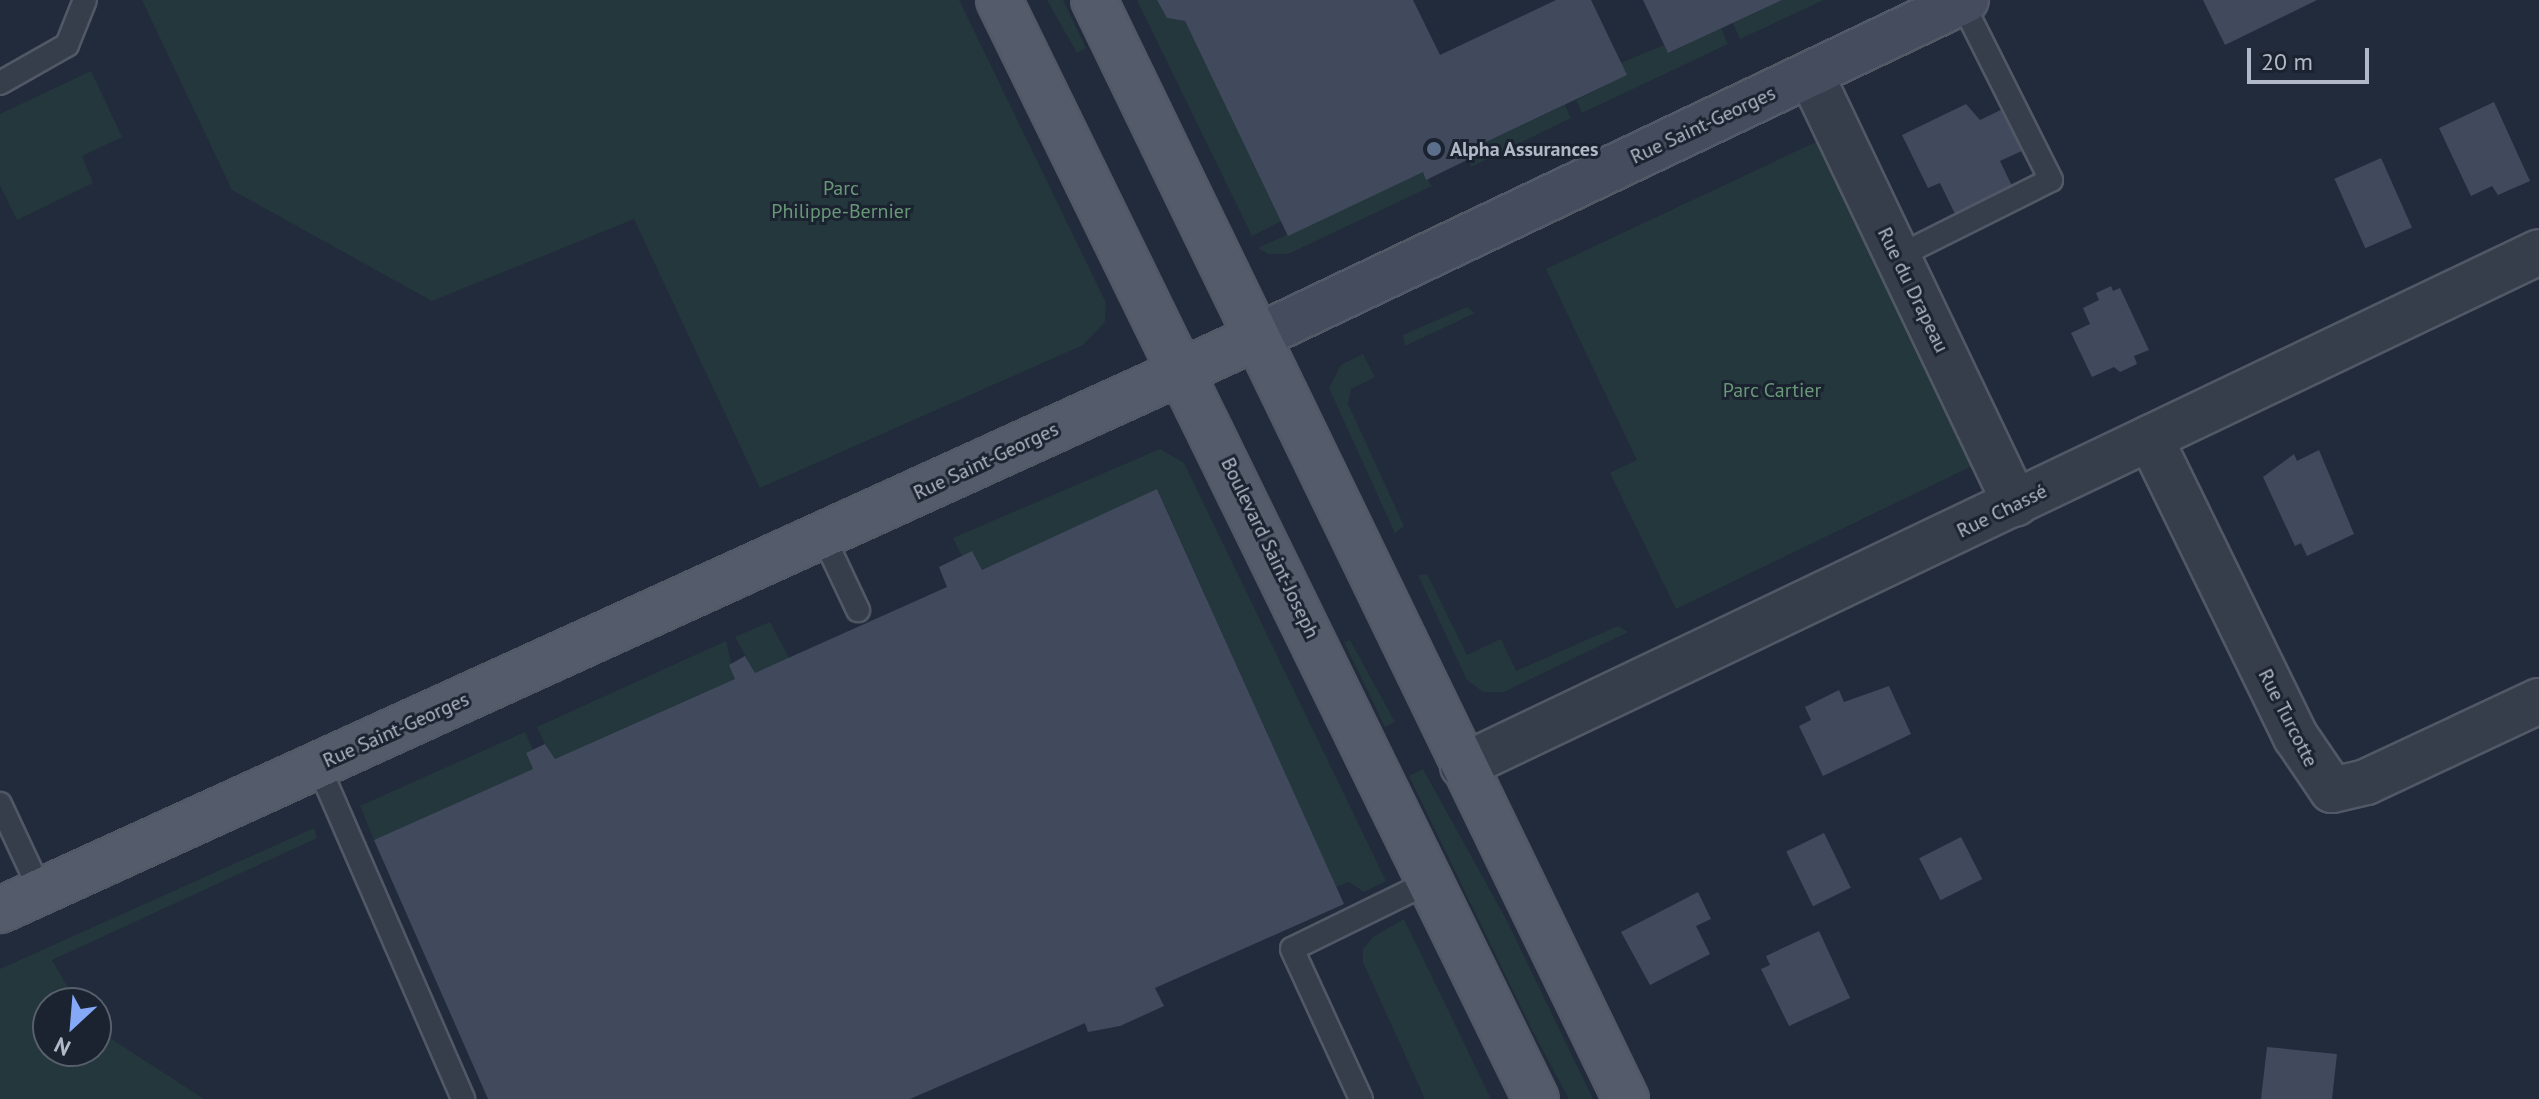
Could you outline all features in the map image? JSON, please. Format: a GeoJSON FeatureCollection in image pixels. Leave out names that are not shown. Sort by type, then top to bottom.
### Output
{"type":"FeatureCollection","features":[{"type":"Feature","properties":{"kind":"main road","name":"Boulevard Saint-Joseph"},"geometry":{"type":"LineString","coordinates":[[999,0],[1184,372],[1536,1099]]}},
{"type":"Feature","properties":{"kind":"main road"},"geometry":{"type":"LineString","coordinates":[[1094,0],[1626,1099]]}},
{"type":"Feature","properties":{"kind":"main road","name":"Rue Saint-Georges"},"geometry":{"type":"LineString","coordinates":[[0,910],[1255,338]]}},
{"type":"Feature","properties":{"kind":"street","name":"Rue Saint-Georges"},"geometry":{"type":"LineString","coordinates":[[1255,338],[1964,1]]}},
{"type":"Feature","properties":{"kind":"street","name":"Rue du Drapeau"},"geometry":{"type":"LineString","coordinates":[[1811,75],[2016,504]]}},
{"type":"Feature","properties":{"kind":"street","name":"Rue Chassé"},"geometry":{"type":"LineString","coordinates":[[1463,766],[2539,252]]}},
{"type":"Feature","properties":{"kind":"street","name":"Rue Turcotte"},"geometry":{"type":"LineString","coordinates":[[2150,438],[2303,750],[2332,790],[2353,788],[2539,701]]}},
{"type":"Feature","properties":{"kind":"lane"},"geometry":{"type":"LineString","coordinates":[[0,83],[67,45],[85,0]]}},
{"type":"Feature","properties":{"kind":"lane"},"geometry":{"type":"LineString","coordinates":[[1897,257],[2051,180],[1964,1]]}},
{"type":"Feature","properties":{"kind":"lane"},"geometry":{"type":"LineString","coordinates":[[823,536],[858,610]]}},
{"type":"Feature","properties":{"kind":"lane"},"geometry":{"type":"LineString","coordinates":[[318,765],[463,1099]]}},
{"type":"Feature","properties":{"kind":"lane"},"geometry":{"type":"LineString","coordinates":[[0,804],[41,892]]}},
{"type":"Feature","properties":{"kind":"lane"},"geometry":{"type":"LineString","coordinates":[[1361,1099],[1292,949],[1431,881]]}},
{"type":"Feature","properties":{"kind":"green space","name":"Parc Philippe-Bernier"},"geometry":{"type":"Polygon","coordinates":[[[142,0],[959,0],[1106,303],[1105,322],[1083,345],[760,488],[634,219],[432,301],[232,190],[142,0]]]}},
{"type":"Feature","properties":{"kind":"green space"},"geometry":{"type":"Polygon","coordinates":[[[1047,0],[1063,0],[1086,48],[1077,53],[1047,0]]]}},
{"type":"Feature","properties":{"kind":"green space"},"geometry":{"type":"Polygon","coordinates":[[[1137,0],[1157,0],[1167,18],[1185,21],[1281,221],[1252,236],[1137,0]]]}},
{"type":"Feature","properties":{"kind":"green space"},"geometry":{"type":"Polygon","coordinates":[[[1782,0],[1824,0],[1740,39],[1733,23],[1782,0]]]}},
{"type":"Feature","properties":{"kind":"green space"},"geometry":{"type":"Polygon","coordinates":[[[1721,28],[1728,44],[1582,113],[1576,100],[1626,75],[1621,63],[1664,45],[1669,53],[1721,28]]]}},
{"type":"Feature","properties":{"kind":"green space"},"geometry":{"type":"Polygon","coordinates":[[[91,71],[122,137],[82,156],[93,183],[17,220],[0,185],[0,114],[91,71]]]}},
{"type":"Feature","properties":{"kind":"green space"},"geometry":{"type":"Polygon","coordinates":[[[1565,105],[1571,118],[1471,167],[1467,151],[1565,105]]]}},
{"type":"Feature","properties":{"kind":"green space","name":"Parc Cartier"},"geometry":{"type":"Polygon","coordinates":[[[1818,141],[1974,465],[1676,609],[1610,473],[1637,460],[1546,269],[1818,141]]]}},
{"type":"Feature","properties":{"kind":"green space"},"geometry":{"type":"Polygon","coordinates":[[[1423,172],[1432,186],[1288,254],[1268,254],[1258,248],[1423,172]]]}},
{"type":"Feature","properties":{"kind":"green space"},"geometry":{"type":"Polygon","coordinates":[[[1467,307],[1475,313],[1405,346],[1403,335],[1467,307]]]}},
{"type":"Feature","properties":{"kind":"green space"},"geometry":{"type":"Polygon","coordinates":[[[1363,354],[1375,377],[1351,389],[1348,404],[1404,526],[1395,533],[1329,388],[1341,365],[1363,354]]]}},
{"type":"Feature","properties":{"kind":"green space"},"geometry":{"type":"Polygon","coordinates":[[[1160,449],[1184,463],[1386,881],[1364,892],[1349,882],[1336,887],[1158,490],[982,570],[972,551],[962,556],[953,538],[1160,449]]]}},
{"type":"Feature","properties":{"kind":"green space"},"geometry":{"type":"Polygon","coordinates":[[[1427,574],[1467,655],[1501,639],[1516,671],[1618,626],[1628,632],[1504,692],[1483,692],[1467,680],[1418,575],[1427,574]]]}},
{"type":"Feature","properties":{"kind":"green space"},"geometry":{"type":"Polygon","coordinates":[[[770,622],[789,658],[755,673],[735,637],[770,622]]]}},
{"type":"Feature","properties":{"kind":"green space"},"geometry":{"type":"Polygon","coordinates":[[[1350,640],[1395,722],[1385,727],[1344,642],[1350,640]]]}},
{"type":"Feature","properties":{"kind":"green space"},"geometry":{"type":"Polygon","coordinates":[[[726,641],[735,679],[555,759],[545,744],[537,727],[726,641]]]}},
{"type":"Feature","properties":{"kind":"green space"},"geometry":{"type":"Polygon","coordinates":[[[525,732],[533,750],[526,754],[533,769],[374,840],[360,806],[525,732]]]}},
{"type":"Feature","properties":{"kind":"green space"},"geometry":{"type":"Polygon","coordinates":[[[1423,769],[1507,921],[1593,1099],[1569,1099],[1533,1032],[1409,776],[1423,769]]]}},
{"type":"Feature","properties":{"kind":"green space"},"geometry":{"type":"Polygon","coordinates":[[[314,828],[317,838],[52,960],[68,987],[32,987],[32,1067],[112,1067],[112,1039],[204,1099],[0,1099],[0,969],[314,828]]]}},
{"type":"Feature","properties":{"kind":"green space"},"geometry":{"type":"Polygon","coordinates":[[[1404,919],[1491,1099],[1425,1099],[1363,962],[1363,949],[1373,937],[1404,919]]]}},
{"type":"Feature","properties":{"kind":"building"},"geometry":{"type":"Polygon","coordinates":[[[1157,0],[1413,0],[1440,55],[1556,0],[1591,0],[1627,75],[1467,151],[1467,160],[1426,180],[1423,172],[1288,236],[1185,21],[1167,18],[1157,0]]]}},
{"type":"Feature","properties":{"kind":"building"},"geometry":{"type":"Polygon","coordinates":[[[1643,0],[1782,0],[1668,53],[1643,0]]]}},
{"type":"Feature","properties":{"kind":"building"},"geometry":{"type":"Polygon","coordinates":[[[2203,0],[2317,0],[2225,45],[2203,0]]]}},
{"type":"Feature","properties":{"kind":"building"},"geometry":{"type":"Polygon","coordinates":[[[2494,102],[2530,181],[2498,195],[2492,186],[2471,196],[2439,128],[2494,102]]]}},
{"type":"Feature","properties":{"kind":"building"},"geometry":{"type":"Polygon","coordinates":[[[1966,104],[1980,120],[2005,108],[2026,149],[2000,161],[2012,186],[1955,214],[1940,183],[1928,188],[1902,135],[1966,104]]]}},
{"type":"Feature","properties":{"kind":"building"},"geometry":{"type":"Polygon","coordinates":[[[2381,158],[2412,227],[2365,248],[2334,179],[2381,158]]]}},
{"type":"Feature","properties":{"kind":"building"},"geometry":{"type":"Polygon","coordinates":[[[2111,286],[2113,291],[2120,288],[2149,350],[2134,356],[2137,364],[2120,372],[2114,367],[2092,377],[2071,333],[2090,324],[2083,308],[2099,300],[2096,293],[2111,286]]]}},
{"type":"Feature","properties":{"kind":"building"},"geometry":{"type":"Polygon","coordinates":[[[2319,450],[2354,534],[2307,556],[2301,543],[2295,546],[2263,477],[2294,454],[2297,461],[2319,450]]]}},
{"type":"Feature","properties":{"kind":"building"},"geometry":{"type":"Polygon","coordinates":[[[1157,489],[1344,904],[1155,988],[1164,1006],[1120,1026],[1088,1032],[1085,1023],[910,1099],[488,1099],[374,840],[533,769],[526,753],[545,744],[555,759],[735,679],[729,665],[745,656],[755,673],[947,587],[939,567],[972,551],[982,570],[1157,489]]]}},
{"type":"Feature","properties":{"kind":"building"},"geometry":{"type":"Polygon","coordinates":[[[1889,686],[1911,734],[1823,776],[1799,726],[1811,720],[1805,707],[1839,690],[1844,702],[1889,686]]]}},
{"type":"Feature","properties":{"kind":"building"},"geometry":{"type":"Polygon","coordinates":[[[1824,833],[1851,888],[1813,906],[1786,851],[1824,833]]]}},
{"type":"Feature","properties":{"kind":"building"},"geometry":{"type":"Polygon","coordinates":[[[1961,837],[1982,879],[1940,900],[1919,858],[1961,837]]]}},
{"type":"Feature","properties":{"kind":"building"},"geometry":{"type":"Polygon","coordinates":[[[1698,892],[1711,919],[1696,926],[1710,954],[1650,985],[1621,932],[1698,892]]]}},
{"type":"Feature","properties":{"kind":"building"},"geometry":{"type":"Polygon","coordinates":[[[1819,931],[1850,998],[1789,1026],[1761,969],[1770,965],[1766,956],[1819,931]]]}},
{"type":"Feature","properties":{"kind":"building"},"geometry":{"type":"Polygon","coordinates":[[[2267,1047],[2337,1054],[2332,1099],[2261,1099],[2267,1047]]]}},
{"type":"Feature","properties":{"kind":"place","name":"Alpha Assurances"},"geometry":{"type":"Point","coordinates":[1434,149]}}]}
